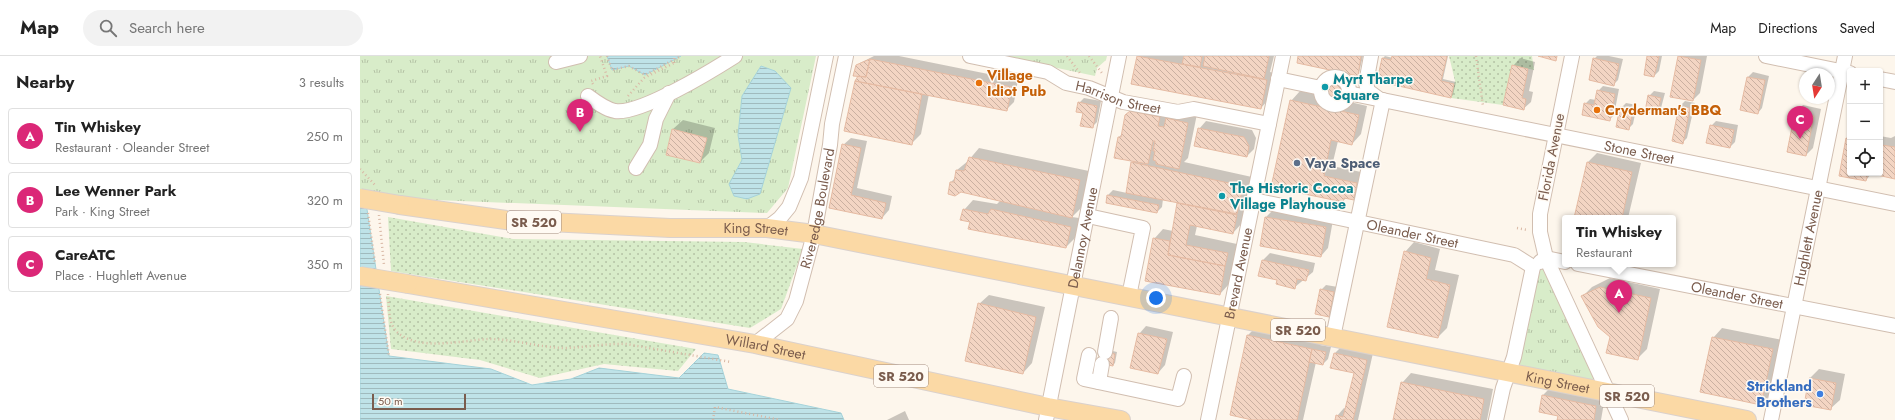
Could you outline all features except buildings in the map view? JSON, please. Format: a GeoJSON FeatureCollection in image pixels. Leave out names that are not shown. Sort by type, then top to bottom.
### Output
{"type":"FeatureCollection","features":[{"type":"Feature","properties":{"kind":"main road","name":"King Street"},"geometry":{"type":"LineString","coordinates":[[360,198],[506,220],[670,228],[767,228],[814,234],[1129,296]]}},
{"type":"Feature","properties":{"kind":"main road","name":"Willard Street"},"geometry":{"type":"LineString","coordinates":[[360,276],[755,344],[1047,414],[1121,420]]}},
{"type":"Feature","properties":{"kind":"main road","name":"SR 520"},"geometry":{"type":"LineString","coordinates":[[1129,296],[1333,337]]}},
{"type":"Feature","properties":{"kind":"main road","name":"King Street"},"geometry":{"type":"LineString","coordinates":[[1333,337],[1747,420]]}},
{"type":"Feature","properties":{"kind":"street"},"geometry":{"type":"LineString","coordinates":[[556,62],[580,56]]}},
{"type":"Feature","properties":{"kind":"street"},"geometry":{"type":"LineString","coordinates":[[592,92],[599,105],[616,111],[635,108],[704,76],[735,56]]}},
{"type":"Feature","properties":{"kind":"street","name":"Riveredge Boulevard"},"geometry":{"type":"LineString","coordinates":[[767,228],[780,218],[790,207],[801,178],[826,56]]}},
{"type":"Feature","properties":{"kind":"street","name":"Riveredge Boulevard"},"geometry":{"type":"LineString","coordinates":[[755,344],[787,319],[796,301],[814,234],[830,145],[832,124],[846,56]]}},
{"type":"Feature","properties":{"kind":"street","name":"Harrison Street"},"geometry":{"type":"LineString","coordinates":[[970,56],[1048,72],[1066,83],[1089,88],[1123,102],[1178,112],[1194,109],[1269,124]]}},
{"type":"Feature","properties":{"kind":"street","name":"Delannoy Avenue"},"geometry":{"type":"LineString","coordinates":[[1047,414],[1119,56]]}},
{"type":"Feature","properties":{"kind":"street","name":"Brevard Avenue"},"geometry":{"type":"LineString","coordinates":[[1208,420],[1283,56]]}},
{"type":"Feature","properties":{"kind":"street"},"geometry":{"type":"LineString","coordinates":[[1371,56],[1366,83],[1368,91],[1374,97],[1383,100]]}},
{"type":"Feature","properties":{"kind":"street","name":"Florida Avenue"},"geometry":{"type":"LineString","coordinates":[[1572,56],[1540,214],[1540,232],[1546,258],[1620,420]]}},
{"type":"Feature","properties":{"kind":"street"},"geometry":{"type":"LineString","coordinates":[[1766,56],[1846,72]]}},
{"type":"Feature","properties":{"kind":"street","name":"Hughlett Avenue"},"geometry":{"type":"LineString","coordinates":[[1771,420],[1818,188],[1846,72],[1845,56]]}},
{"type":"Feature","properties":{"kind":"street"},"geometry":{"type":"LineString","coordinates":[[1330,78],[1339,78],[1346,83],[1348,93],[1341,103],[1333,104],[1325,100],[1321,93],[1321,88],[1326,80],[1330,78]]}},
{"type":"Feature","properties":{"kind":"street"},"geometry":{"type":"LineString","coordinates":[[1278,79],[1321,88]]}},
{"type":"Feature","properties":{"kind":"street"},"geometry":{"type":"LineString","coordinates":[[1883,80],[1895,82]]}},
{"type":"Feature","properties":{"kind":"street"},"geometry":{"type":"LineString","coordinates":[[636,168],[650,144],[656,119],[670,93]]}},
{"type":"Feature","properties":{"kind":"street"},"geometry":{"type":"LineString","coordinates":[[1348,93],[1383,100]]}},
{"type":"Feature","properties":{"kind":"street"},"geometry":{"type":"LineString","coordinates":[[1333,337],[1356,222],[1383,100]]}},
{"type":"Feature","properties":{"kind":"street","name":"Stone Street"},"geometry":{"type":"LineString","coordinates":[[1383,100],[1895,204]]}},
{"type":"Feature","properties":{"kind":"street","name":"Oleander Street"},"geometry":{"type":"LineString","coordinates":[[1254,200],[1514,255],[1533,267]]}},
{"type":"Feature","properties":{"kind":"street"},"geometry":{"type":"LineString","coordinates":[[1088,216],[1143,228],[1129,296]]}},
{"type":"Feature","properties":{"kind":"street"},"geometry":{"type":"LineString","coordinates":[[1496,420],[1508,372],[1514,357],[1533,267],[1546,258],[1562,261]]}},
{"type":"Feature","properties":{"kind":"street","name":"Oleander Street"},"geometry":{"type":"LineString","coordinates":[[1594,267],[1895,326]]}},
{"type":"Feature","properties":{"kind":"street"},"geometry":{"type":"LineString","coordinates":[[1099,382],[1111,318]]}},
{"type":"Feature","properties":{"kind":"street"},"geometry":{"type":"LineString","coordinates":[[1089,355],[1084,379],[1178,399],[1184,376]]}},
{"type":"Feature","properties":{"kind":"path"},"geometry":{"type":"LineString","coordinates":[[592,92],[591,81],[607,76],[600,56]]}},
{"type":"Feature","properties":{"kind":"path"},"geometry":{"type":"LineString","coordinates":[[607,56],[612,70],[629,66],[645,75],[681,56]]}},
{"type":"Feature","properties":{"kind":"path"},"geometry":{"type":"LineString","coordinates":[[624,100],[644,78],[674,63],[674,56]]}},
{"type":"Feature","properties":{"kind":"path"},"geometry":{"type":"LineString","coordinates":[[1067,56],[1080,73],[1084,75]]}},
{"type":"Feature","properties":{"kind":"path"},"geometry":{"type":"LineString","coordinates":[[1089,56],[1104,76],[1098,78]]}},
{"type":"Feature","properties":{"kind":"path"},"geometry":{"type":"LineString","coordinates":[[1476,56],[1483,106]]}},
{"type":"Feature","properties":{"kind":"path"},"geometry":{"type":"LineString","coordinates":[[1517,228],[1530,231]]}},
{"type":"Feature","properties":{"kind":"path"},"geometry":{"type":"LineString","coordinates":[[713,420],[715,407],[780,420]]}},
{"type":"Feature","properties":{"kind":"green space"},"geometry":{"type":"Polygon","coordinates":[[[360,56],[607,56],[612,70],[629,66],[645,75],[681,56],[816,56],[788,188],[767,213],[360,197],[360,56]]]}},
{"type":"Feature","properties":{"kind":"green space"},"geometry":{"type":"Polygon","coordinates":[[[1000,56],[1107,56],[1106,60],[1097,68],[1095,76],[1000,56]]]}},
{"type":"Feature","properties":{"kind":"green space"},"geometry":{"type":"Polygon","coordinates":[[[1449,56],[1532,56],[1534,70],[1512,65],[1503,105],[1451,98],[1455,81],[1449,56]]]}},
{"type":"Feature","properties":{"kind":"green space"},"geometry":{"type":"Polygon","coordinates":[[[388,217],[513,239],[744,242],[803,249],[781,309],[750,328],[391,271],[388,217]]]}},
{"type":"Feature","properties":{"kind":"green space"},"geometry":{"type":"Polygon","coordinates":[[[1543,268],[1595,382],[1518,366],[1539,271],[1543,268]]]}},
{"type":"Feature","properties":{"kind":"green space"},"geometry":{"type":"Polygon","coordinates":[[[386,296],[696,349],[678,371],[604,364],[540,378],[480,360],[391,349],[386,296]]]}},
{"type":"Feature","properties":{"kind":"water"},"geometry":{"type":"Polygon","coordinates":[[[607,56],[681,56],[645,75],[629,66],[612,70],[607,56]]]}},
{"type":"Feature","properties":{"kind":"water"},"geometry":{"type":"Polygon","coordinates":[[[761,66],[775,71],[791,88],[760,194],[747,199],[734,196],[729,184],[742,160],[738,135],[742,96],[761,66]]]}},
{"type":"Feature","properties":{"kind":"water"},"geometry":{"type":"Polygon","coordinates":[[[360,195],[365,196],[389,356],[491,369],[532,385],[571,379],[599,368],[679,378],[704,353],[718,355],[728,389],[841,413],[844,420],[360,420],[360,195]]]}},
{"type":"Feature","properties":{"kind":"place","name":"Village Idiot Pub"},"geometry":{"type":"Point","coordinates":[979,83]}},
{"type":"Feature","properties":{"kind":"place","name":"Myrt Tharpe Square"},"geometry":{"type":"Point","coordinates":[1325,87]}},
{"type":"Feature","properties":{"kind":"place","name":"Cryderman's BBQ"},"geometry":{"type":"Point","coordinates":[1597,110]}},
{"type":"Feature","properties":{"kind":"place","name":"Lee Wenner Park"},"geometry":{"type":"Point","coordinates":[580,132]}},
{"type":"Feature","properties":{"kind":"place","name":"CareATC"},"geometry":{"type":"Point","coordinates":[1800,139]}},
{"type":"Feature","properties":{"kind":"place","name":"Vaya Space"},"geometry":{"type":"Point","coordinates":[1297,163]}},
{"type":"Feature","properties":{"kind":"place","name":"The Historic Cocoa Village Playhouse"},"geometry":{"type":"Point","coordinates":[1222,196]}},
{"type":"Feature","properties":{"kind":"place","name":"Tin Whiskey"},"geometry":{"type":"Point","coordinates":[1619,313]}},
{"type":"Feature","properties":{"kind":"place","name":"Strickland Brothers"},"geometry":{"type":"Point","coordinates":[1820,394]}}]}
